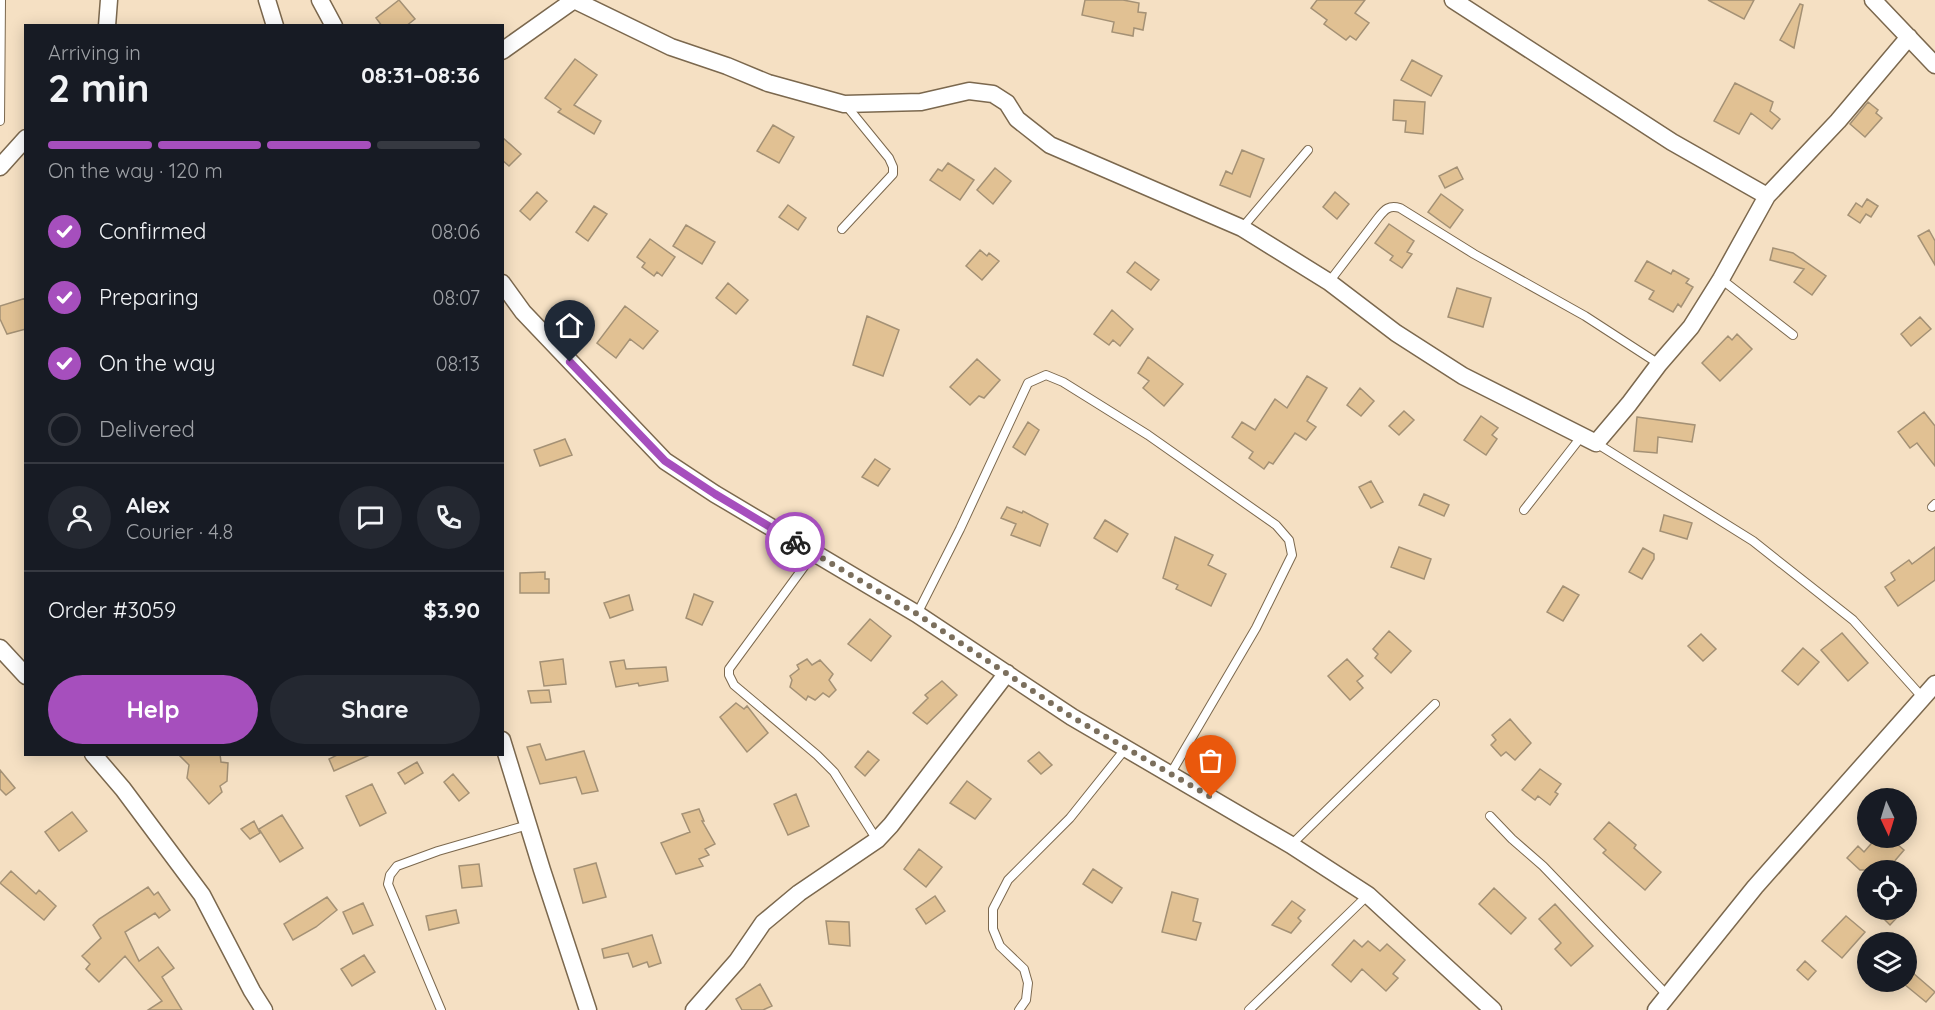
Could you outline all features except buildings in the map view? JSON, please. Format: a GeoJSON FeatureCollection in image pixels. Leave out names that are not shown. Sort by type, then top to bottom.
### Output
{"type":"FeatureCollection","features":[{"type":"Feature","properties":{"kind":"street"},"geometry":{"type":"LineString","coordinates":[[106,24],[109,0]]}},
{"type":"Feature","properties":{"kind":"street"},"geometry":{"type":"LineString","coordinates":[[267,0],[274,24]]}},
{"type":"Feature","properties":{"kind":"street"},"geometry":{"type":"LineString","coordinates":[[320,0],[333,24]]}},
{"type":"Feature","properties":{"kind":"street"},"geometry":{"type":"LineString","coordinates":[[504,50],[574,0],[671,48],[727,66],[768,83],[844,104],[921,102],[969,91],[993,94],[1007,103],[1017,119],[1050,145],[1242,228],[1329,282],[1396,333],[1464,376],[1588,440],[1629,404],[1691,327],[1721,279],[1767,196],[1838,121],[1909,37]]}},
{"type":"Feature","properties":{"kind":"street"},"geometry":{"type":"LineString","coordinates":[[1453,0],[1672,142],[1767,196]]}},
{"type":"Feature","properties":{"kind":"street"},"geometry":{"type":"LineString","coordinates":[[1872,0],[1935,65]]}},
{"type":"Feature","properties":{"kind":"street"},"geometry":{"type":"LineString","coordinates":[[0,167],[24,140]]}},
{"type":"Feature","properties":{"kind":"street"},"geometry":{"type":"LineString","coordinates":[[504,286],[523,312],[665,461],[715,494],[917,614],[1072,717],[1292,845],[1368,895],[1493,1010]]}},
{"type":"Feature","properties":{"kind":"street"},"geometry":{"type":"LineString","coordinates":[[0,648],[24,673]]}},
{"type":"Feature","properties":{"kind":"street"},"geometry":{"type":"LineString","coordinates":[[694,1010],[737,962],[763,923],[799,893],[877,840],[905,809],[1007,673]]}},
{"type":"Feature","properties":{"kind":"street"},"geometry":{"type":"LineString","coordinates":[[1656,1010],[1755,887],[1935,684]]}},
{"type":"Feature","properties":{"kind":"street"},"geometry":{"type":"LineString","coordinates":[[504,747],[588,1010]]}},
{"type":"Feature","properties":{"kind":"street"},"geometry":{"type":"LineString","coordinates":[[95,756],[123,789],[202,895],[264,1010]]}},
{"type":"Feature","properties":{"kind":"lane"},"geometry":{"type":"LineString","coordinates":[[0,121],[1,0]]}},
{"type":"Feature","properties":{"kind":"lane"},"geometry":{"type":"LineString","coordinates":[[842,229],[893,174],[889,158],[844,104]]}},
{"type":"Feature","properties":{"kind":"lane"},"geometry":{"type":"LineString","coordinates":[[1242,228],[1308,150]]}},
{"type":"Feature","properties":{"kind":"lane"},"geometry":{"type":"LineString","coordinates":[[1329,282],[1386,208],[1393,206],[1586,316],[1659,364]]}},
{"type":"Feature","properties":{"kind":"lane"},"geometry":{"type":"LineString","coordinates":[[1721,279],[1792,335]]}},
{"type":"Feature","properties":{"kind":"lane"},"geometry":{"type":"LineString","coordinates":[[917,614],[965,520],[1028,383],[1046,375],[1064,382],[1175,454],[1276,525],[1289,540],[1292,555],[1256,628],[1171,773]]}},
{"type":"Feature","properties":{"kind":"lane"},"geometry":{"type":"LineString","coordinates":[[1524,510],[1588,440],[1753,541],[1852,620],[1923,698]]}},
{"type":"Feature","properties":{"kind":"lane"},"geometry":{"type":"LineString","coordinates":[[814,553],[729,669],[729,675],[734,685],[834,772],[877,840]]}},
{"type":"Feature","properties":{"kind":"lane"},"geometry":{"type":"LineString","coordinates":[[1292,845],[1435,704]]}},
{"type":"Feature","properties":{"kind":"lane"},"geometry":{"type":"LineString","coordinates":[[1019,1010],[1026,999],[1028,983],[1024,969],[1000,946],[993,929],[993,909],[1008,880],[1070,818],[1126,748]]}},
{"type":"Feature","properties":{"kind":"lane"},"geometry":{"type":"LineString","coordinates":[[1490,816],[1543,866],[1668,997]]}},
{"type":"Feature","properties":{"kind":"lane"},"geometry":{"type":"LineString","coordinates":[[441,1010],[388,884],[390,875],[397,866],[438,851],[528,825]]}},
{"type":"Feature","properties":{"kind":"lane"},"geometry":{"type":"LineString","coordinates":[[1249,1010],[1368,895]]}},
{"type":"Feature","properties":{"kind":"way so far"},"geometry":{"type":"LineString","coordinates":[[795,542],[917,614],[1072,717],[1211,797]]}},
{"type":"Feature","properties":{"kind":"route"},"geometry":{"type":"LineString","coordinates":[[570,362],[665,461],[795,542]]}}]}
